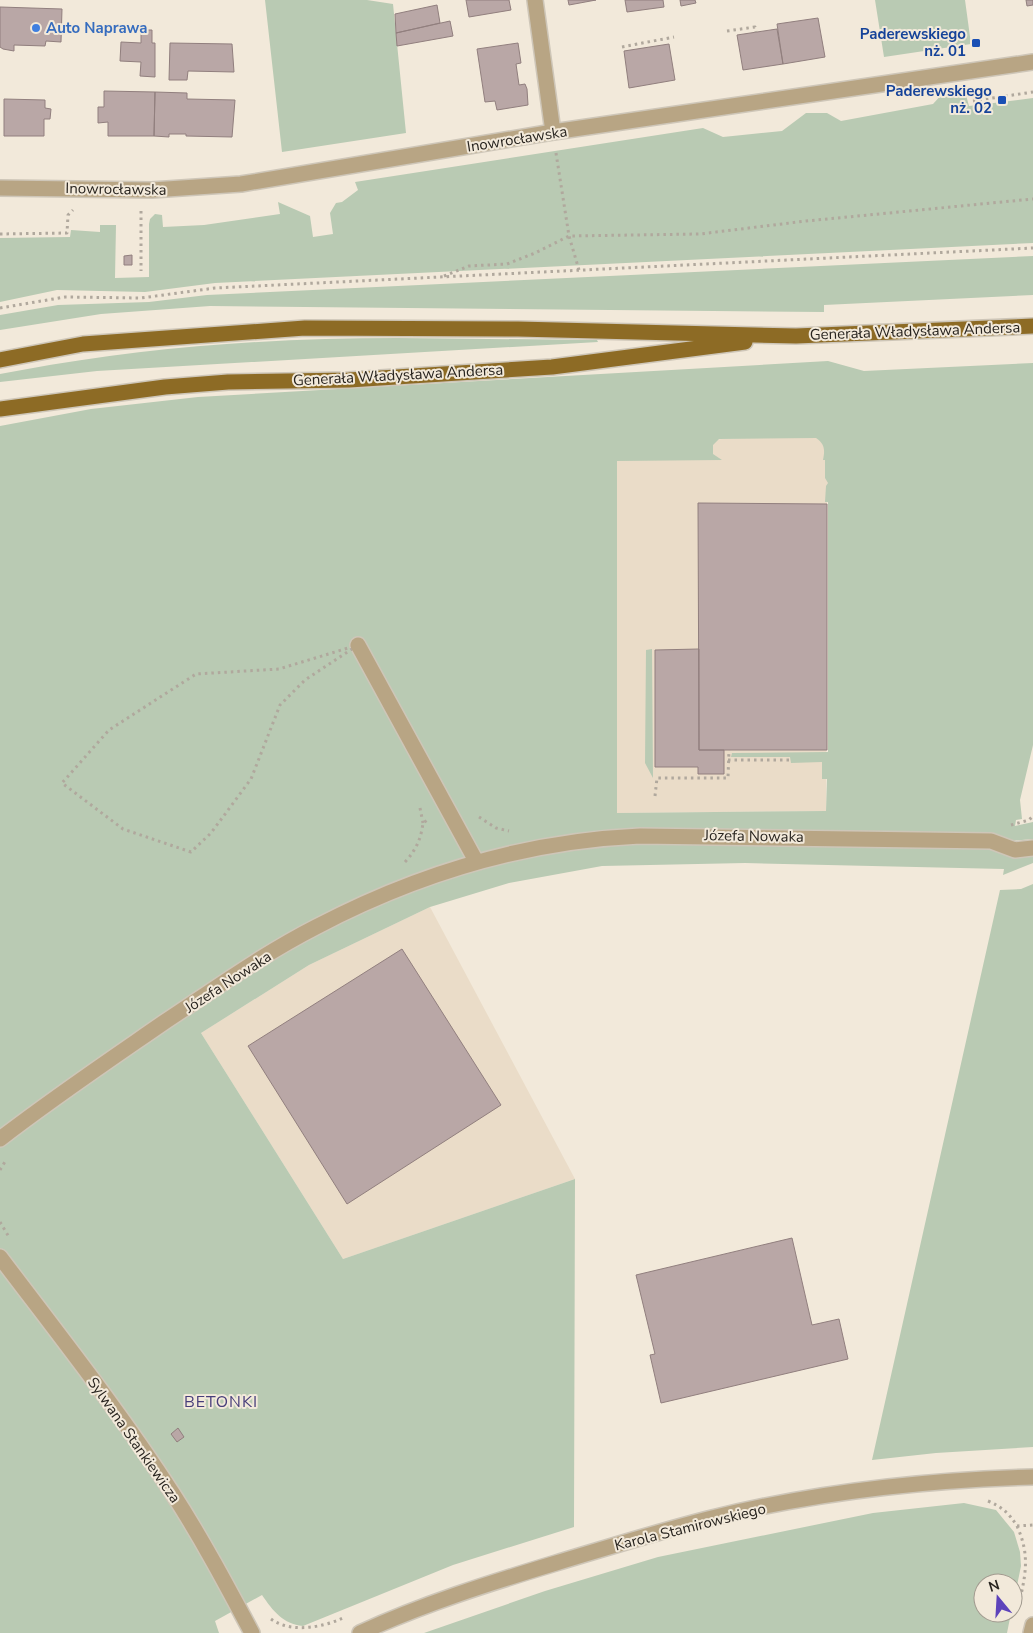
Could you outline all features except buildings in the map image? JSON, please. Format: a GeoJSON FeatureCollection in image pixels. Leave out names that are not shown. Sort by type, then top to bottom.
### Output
{"type":"FeatureCollection","features":[{"type":"Feature","properties":{"kind":"main road","name":"Generała Władysława Andersa"},"geometry":{"type":"LineString","coordinates":[[0,360],[83,344],[305,328],[518,329],[796,336],[1033,326]]}},
{"type":"Feature","properties":{"kind":"main road","name":"Generała Władysława Andersa"},"geometry":{"type":"LineString","coordinates":[[0,410],[147,389],[228,382],[349,380],[552,367],[796,336]]}},
{"type":"Feature","properties":{"kind":"street"},"geometry":{"type":"LineString","coordinates":[[534,0],[553,132]]}},
{"type":"Feature","properties":{"kind":"street","name":"Inowrocławska"},"geometry":{"type":"LineString","coordinates":[[0,188],[152,190],[218,187],[553,132],[1033,62]]}},
{"type":"Feature","properties":{"kind":"street"},"geometry":{"type":"LineString","coordinates":[[358,645],[476,861]]}},
{"type":"Feature","properties":{"kind":"street","name":"Józefa Nowaka"},"geometry":{"type":"LineString","coordinates":[[0,1139],[101,1066],[223,983],[316,927],[401,888],[476,861],[554,844],[598,838],[640,836],[991,841],[1015,850],[1033,848]]}},
{"type":"Feature","properties":{"kind":"street","name":"Sylwana Stankiewicza"},"geometry":{"type":"LineString","coordinates":[[0,1257],[120,1416],[173,1493],[252,1633]]}},
{"type":"Feature","properties":{"kind":"street","name":"Karola Stamirowskiego"},"geometry":{"type":"LineString","coordinates":[[360,1633],[478,1587],[709,1519],[790,1503],[891,1488],[984,1478],[1033,1477]]}},
{"type":"Feature","properties":{"kind":"street"},"geometry":{"type":"LineString","coordinates":[[1031,1633],[1033,1625]]}},
{"type":"Feature","properties":{"kind":"path"},"geometry":{"type":"LineString","coordinates":[[727,31],[755,27],[756,32]]}},
{"type":"Feature","properties":{"kind":"path"},"geometry":{"type":"LineString","coordinates":[[622,47],[674,37]]}},
{"type":"Feature","properties":{"kind":"path"},"geometry":{"type":"LineString","coordinates":[[973,101],[1033,92]]}},
{"type":"Feature","properties":{"kind":"path"},"geometry":{"type":"LineString","coordinates":[[553,132],[569,236],[579,270]]}},
{"type":"Feature","properties":{"kind":"path"},"geometry":{"type":"LineString","coordinates":[[441,277],[469,266],[507,264],[535,254],[569,236],[700,234],[806,221],[1033,199]]}},
{"type":"Feature","properties":{"kind":"path"},"geometry":{"type":"LineString","coordinates":[[0,234],[67,233],[68,215],[75,208]]}},
{"type":"Feature","properties":{"kind":"path"},"geometry":{"type":"LineString","coordinates":[[132,209],[141,209],[141,271]]}},
{"type":"Feature","properties":{"kind":"path"},"geometry":{"type":"LineString","coordinates":[[0,308],[65,297],[141,298],[215,288],[1033,248]]}},
{"type":"Feature","properties":{"kind":"path"},"geometry":{"type":"LineString","coordinates":[[358,645],[306,680],[280,705],[251,779],[211,833],[191,852],[123,829],[62,783],[109,730],[196,674],[279,668],[358,645]]}},
{"type":"Feature","properties":{"kind":"path"},"geometry":{"type":"LineString","coordinates":[[655,796],[657,778],[728,778],[729,750]]}},
{"type":"Feature","properties":{"kind":"path"},"geometry":{"type":"LineString","coordinates":[[728,760],[789,760]]}},
{"type":"Feature","properties":{"kind":"path"},"geometry":{"type":"LineString","coordinates":[[399,866],[415,851],[421,836],[423,823],[447,810]]}},
{"type":"Feature","properties":{"kind":"path"},"geometry":{"type":"LineString","coordinates":[[474,812],[483,822],[496,828],[511,831]]}},
{"type":"Feature","properties":{"kind":"path"},"geometry":{"type":"LineString","coordinates":[[1003,824],[1012,825],[1029,820],[1033,816]]}},
{"type":"Feature","properties":{"kind":"path"},"geometry":{"type":"LineString","coordinates":[[979,1500],[1000,1507],[1010,1515],[1017,1526],[1024,1543],[1026,1558],[1026,1572],[1023,1585]]}},
{"type":"Feature","properties":{"kind":"path"},"geometry":{"type":"LineString","coordinates":[[1017,1526],[1033,1525]]}},
{"type":"Feature","properties":{"kind":"shaded area"},"geometry":{"type":"Polygon","coordinates":[[[830,433],[827,504],[826,811],[617,813],[617,445],[830,433]]]}},
{"type":"Feature","properties":{"kind":"shaded area"},"geometry":{"type":"Polygon","coordinates":[[[430,907],[575,1179],[343,1259],[201,1033],[309,965],[430,907]]]}},
{"type":"Feature","properties":{"kind":"green space"},"geometry":{"type":"Polygon","coordinates":[[[265,0],[367,0],[393,4],[406,133],[282,152],[265,0]]]}},
{"type":"Feature","properties":{"kind":"green space"},"geometry":{"type":"Polygon","coordinates":[[[875,0],[965,0],[971,44],[884,57],[875,0]]]}},
{"type":"Feature","properties":{"kind":"green space"},"geometry":{"type":"Polygon","coordinates":[[[944,92],[966,95],[969,106],[1033,98],[1033,243],[215,283],[145,292],[57,290],[0,302],[0,238],[70,237],[71,230],[100,232],[100,225],[116,225],[115,278],[149,277],[149,224],[150,219],[155,214],[162,215],[163,227],[204,225],[280,214],[278,202],[310,216],[313,237],[333,234],[330,213],[336,203],[342,202],[358,190],[355,182],[703,128],[723,137],[782,131],[806,113],[827,113],[841,121],[933,104],[944,92]]]}},
{"type":"Feature","properties":{"kind":"green space"},"geometry":{"type":"Polygon","coordinates":[[[1033,256],[1033,295],[824,305],[824,312],[210,306],[101,314],[0,330],[0,315],[58,305],[149,302],[207,295],[1033,256]]]}},
{"type":"Feature","properties":{"kind":"green space"},"geometry":{"type":"Polygon","coordinates":[[[397,338],[597,340],[598,342],[97,371],[0,382],[0,374],[115,355],[256,342],[397,338]]]}},
{"type":"Feature","properties":{"kind":"green space"},"geometry":{"type":"Polygon","coordinates":[[[828,361],[864,371],[1033,363],[1033,745],[1020,800],[1022,819],[1016,820],[1015,826],[1033,822],[1033,839],[1011,841],[1008,856],[1033,857],[1033,863],[1003,875],[1004,869],[745,863],[602,866],[509,883],[430,907],[309,965],[201,1033],[343,1259],[575,1179],[574,1527],[453,1565],[303,1626],[284,1620],[262,1595],[215,1621],[219,1633],[0,1633],[0,426],[91,409],[198,397],[828,361]],[[816,438],[719,439],[713,445],[713,454],[722,460],[617,461],[617,813],[826,811],[827,779],[822,779],[822,762],[791,763],[790,757],[731,757],[732,753],[828,752],[828,502],[825,502],[826,486],[828,483],[825,478],[824,448],[816,438]]]}},
{"type":"Feature","properties":{"kind":"green space"},"geometry":{"type":"Polygon","coordinates":[[[652,649],[653,778],[645,763],[646,650],[652,649]]]}},
{"type":"Feature","properties":{"kind":"green space"},"geometry":{"type":"Polygon","coordinates":[[[1033,884],[1033,1447],[936,1453],[872,1460],[1000,890],[1021,889],[1033,884]]]}},
{"type":"Feature","properties":{"kind":"green space"},"geometry":{"type":"Polygon","coordinates":[[[964,1503],[996,1510],[1014,1532],[1020,1552],[1021,1566],[1020,1573],[973,1573],[973,1623],[1009,1623],[1007,1633],[424,1633],[545,1591],[658,1557],[873,1513],[964,1503]]]}},
{"type":"Feature","properties":{"kind":"place","name":"Auto Naprawa"},"geometry":{"type":"Point","coordinates":[36,28]}},
{"type":"Feature","properties":{"kind":"place","name":"Paderewskiego nż. 01"},"geometry":{"type":"Point","coordinates":[976,43]}},
{"type":"Feature","properties":{"kind":"place","name":"Paderewskiego nż. 02"},"geometry":{"type":"Point","coordinates":[1002,100]}},
{"type":"Feature","properties":{"kind":"district","name":"BETONKI"},"geometry":{"type":"Point","coordinates":[221,1402]}}]}
